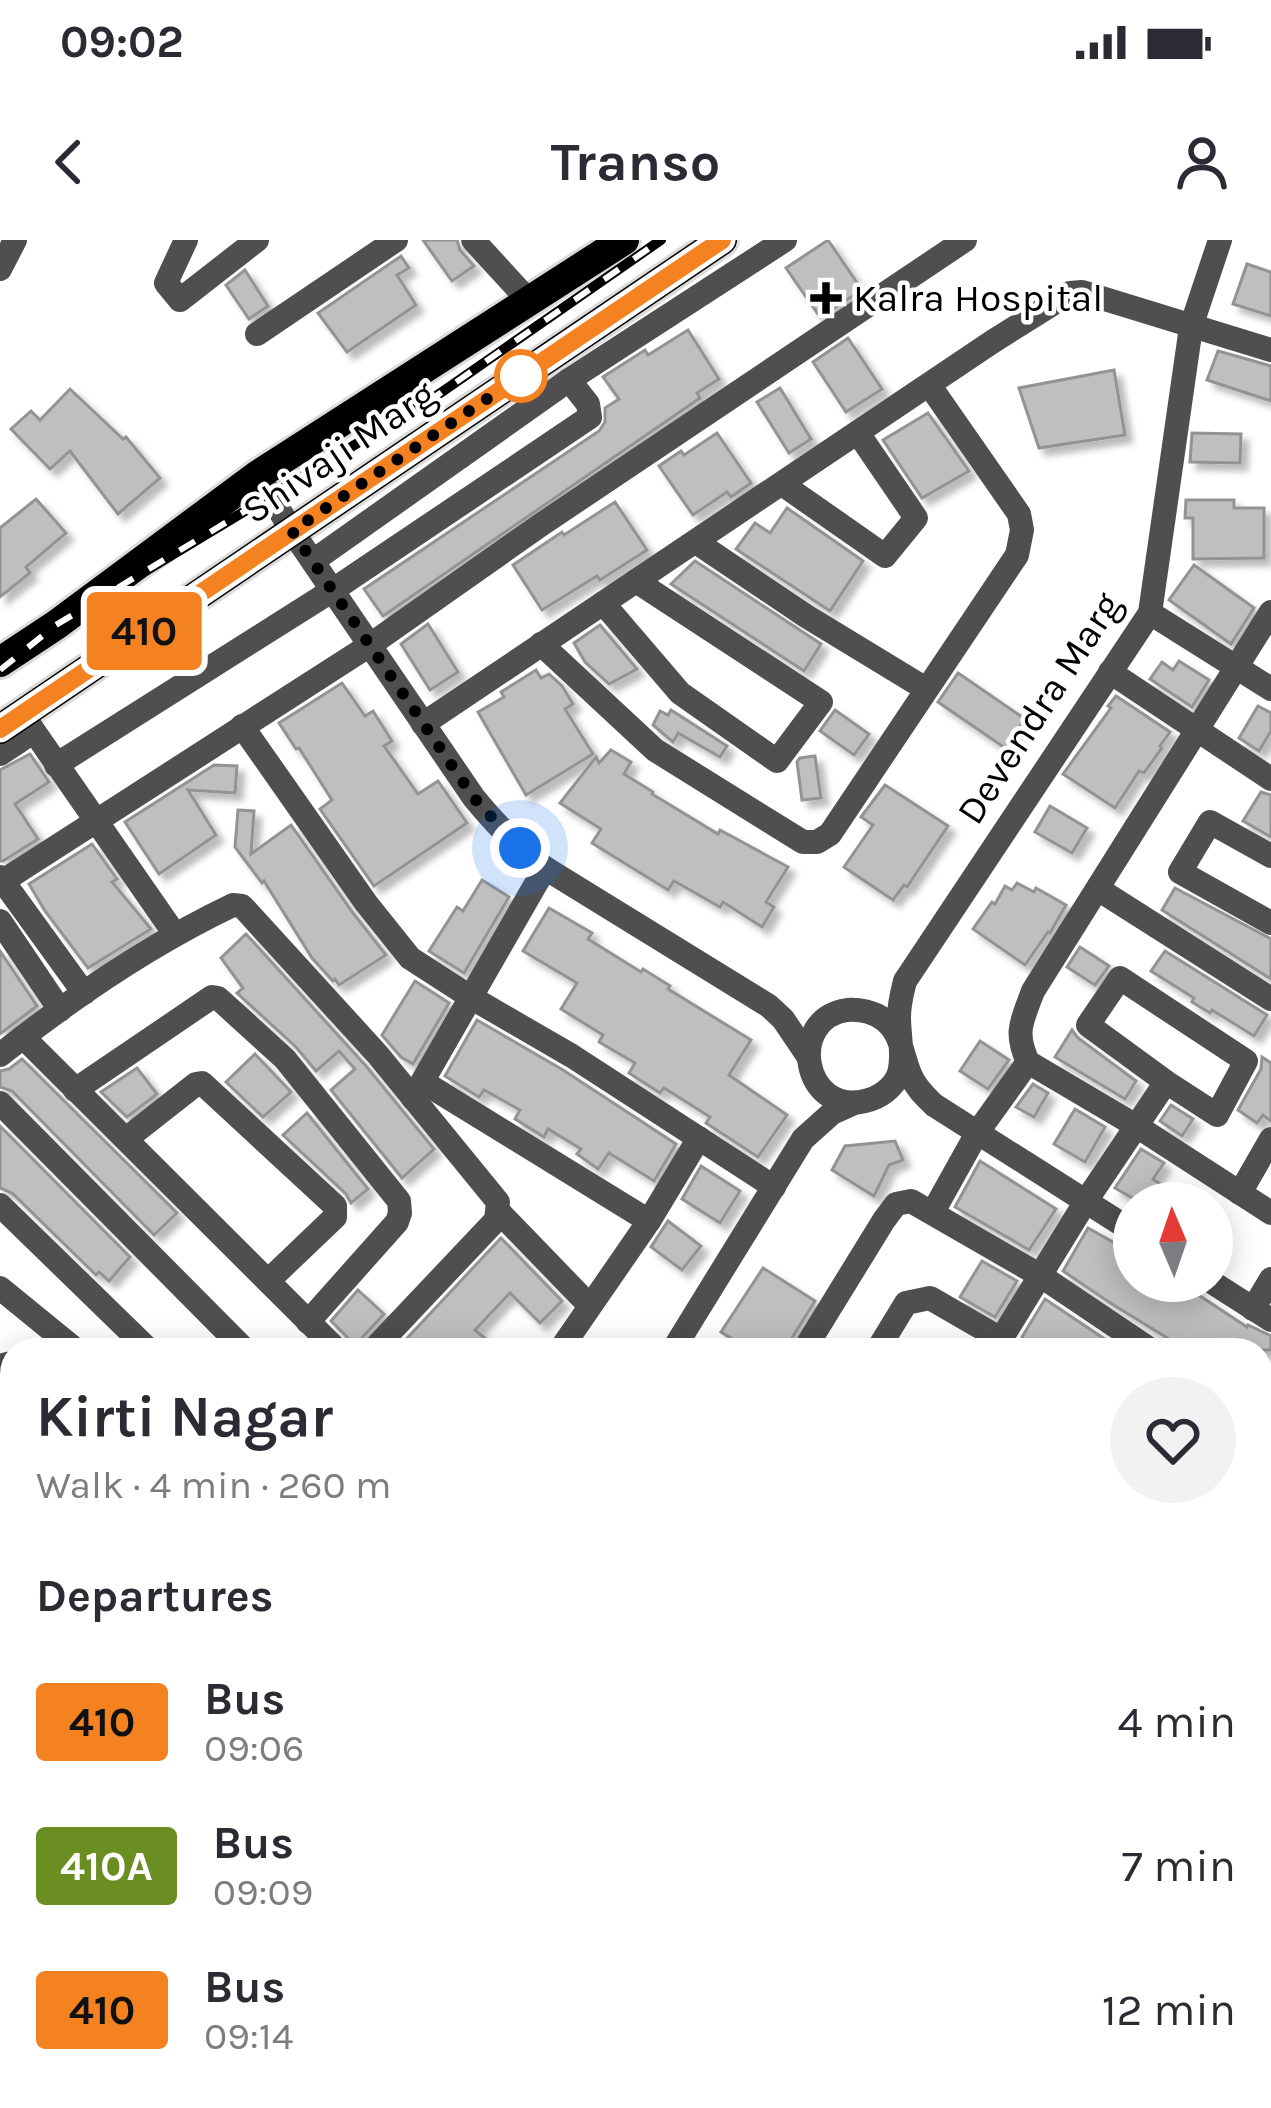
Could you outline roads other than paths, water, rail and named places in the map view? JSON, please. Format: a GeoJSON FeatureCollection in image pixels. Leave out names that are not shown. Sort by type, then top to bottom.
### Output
{"type":"FeatureCollection","features":[{"type":"Feature","properties":{"kind":"main road","name":"Shivaji Marg"},"geometry":{"type":"LineString","coordinates":[[0,662],[258,475],[624,240]]}},
{"type":"Feature","properties":{"kind":"main road","name":"Shivaji Marg"},"geometry":{"type":"LineString","coordinates":[[18,725],[292,531],[722,240]]}},
{"type":"Feature","properties":{"kind":"street"},"geometry":{"type":"LineString","coordinates":[[0,269],[13,240]]}},
{"type":"Feature","properties":{"kind":"street"},"geometry":{"type":"LineString","coordinates":[[186,240],[166,283],[180,300],[257,240]]}},
{"type":"Feature","properties":{"kind":"street"},"geometry":{"type":"LineString","coordinates":[[257,334],[396,240]]}},
{"type":"Feature","properties":{"kind":"street"},"geometry":{"type":"LineString","coordinates":[[473,240],[529,301]]}},
{"type":"Feature","properties":{"kind":"street"},"geometry":{"type":"LineString","coordinates":[[313,561],[569,380],[785,240]]}},
{"type":"Feature","properties":{"kind":"street"},"geometry":{"type":"LineString","coordinates":[[84,992],[1,881],[370,645],[965,240]]}},
{"type":"Feature","properties":{"kind":"street","name":"Devendra Marg"},"geometry":{"type":"LineString","coordinates":[[900,1044],[905,981],[1150,613],[1191,327],[1220,240]]}},
{"type":"Feature","properties":{"kind":"street"},"geometry":{"type":"LineString","coordinates":[[647,290],[662,315],[660,322]]}},
{"type":"Feature","properties":{"kind":"street"},"geometry":{"type":"LineString","coordinates":[[423,724],[1070,292],[1271,350]]}},
{"type":"Feature","properties":{"kind":"street"},"geometry":{"type":"LineString","coordinates":[[56,765],[333,590],[590,417],[588,404],[569,380]]}},
{"type":"Feature","properties":{"kind":"street"},"geometry":{"type":"LineString","coordinates":[[542,644],[655,750],[803,842],[830,835],[1016,555],[1022,530],[1019,514],[929,386]]}},
{"type":"Feature","properties":{"kind":"street"},"geometry":{"type":"LineString","coordinates":[[782,484],[885,556],[916,518],[858,433]]}},
{"type":"Feature","properties":{"kind":"street"},"geometry":{"type":"LineString","coordinates":[[258,475],[423,724],[498,827],[545,868],[769,1006],[783,1019],[829,1095],[854,1103]]}},
{"type":"Feature","properties":{"kind":"street"},"geometry":{"type":"LineString","coordinates":[[696,542],[926,689]]}},
{"type":"Feature","properties":{"kind":"street"},"geometry":{"type":"LineString","coordinates":[[603,603],[680,693],[777,761],[821,703],[636,581]]}},
{"type":"Feature","properties":{"kind":"street"},"geometry":{"type":"LineString","coordinates":[[1271,612],[1033,991],[1019,1043],[1028,1062],[1138,1126],[1271,1213]]}},
{"type":"Feature","properties":{"kind":"street"},"geometry":{"type":"LineString","coordinates":[[1150,613],[1271,689]]}},
{"type":"Feature","properties":{"kind":"street"},"geometry":{"type":"LineString","coordinates":[[1110,673],[1271,779]]}},
{"type":"Feature","properties":{"kind":"street"},"geometry":{"type":"LineString","coordinates":[[0,754],[18,725],[56,765],[175,933]]}},
{"type":"Feature","properties":{"kind":"street"},"geometry":{"type":"LineString","coordinates":[[242,726],[410,958],[774,1186]]}},
{"type":"Feature","properties":{"kind":"street"},"geometry":{"type":"LineString","coordinates":[[1271,856],[1210,822],[1180,872],[1271,923]]}},
{"type":"Feature","properties":{"kind":"street"},"geometry":{"type":"LineString","coordinates":[[418,1090],[545,868]]}},
{"type":"Feature","properties":{"kind":"street"},"geometry":{"type":"LineString","coordinates":[[1098,889],[1271,999]]}},
{"type":"Feature","properties":{"kind":"street"},"geometry":{"type":"LineString","coordinates":[[0,1055],[84,992],[175,933],[233,905],[242,906],[378,1054],[418,1090],[649,1221]]}},
{"type":"Feature","properties":{"kind":"street"},"geometry":{"type":"LineString","coordinates":[[0,921],[60,1010]]}},
{"type":"Feature","properties":{"kind":"street"},"geometry":{"type":"LineString","coordinates":[[1120,978],[1246,1061],[1216,1115],[1166,1082],[1088,1025],[1120,978]]}},
{"type":"Feature","properties":{"kind":"street","name":"Devendra Marg"},"geometry":{"type":"LineString","coordinates":[[845,1011],[905,981]]}},
{"type":"Feature","properties":{"kind":"street"},"geometry":{"type":"LineString","coordinates":[[76,1090],[212,998],[218,998],[285,1059],[399,1201],[397,1222],[308,1322]]}},
{"type":"Feature","properties":{"kind":"street"},"geometry":{"type":"LineString","coordinates":[[769,1006],[816,1013],[869,1012],[883,1019],[894,1030],[911,1078],[934,1105],[1113,1218]]}},
{"type":"Feature","properties":{"kind":"street"},"geometry":{"type":"LineString","coordinates":[[803,1139],[816,1030],[845,1011]]}},
{"type":"Feature","properties":{"kind":"street"},"geometry":{"type":"LineString","coordinates":[[23,1037],[325,1338]]}},
{"type":"Feature","properties":{"kind":"street"},"geometry":{"type":"LineString","coordinates":[[680,1338],[803,1139],[832,1113],[883,1094],[899,1072],[900,1044]]}},
{"type":"Feature","properties":{"kind":"street"},"geometry":{"type":"LineString","coordinates":[[933,1211],[977,1133],[1028,1062]]}},
{"type":"Feature","properties":{"kind":"street"},"geometry":{"type":"LineString","coordinates":[[1009,1338],[1086,1201],[1166,1082]]}},
{"type":"Feature","properties":{"kind":"street"},"geometry":{"type":"LineString","coordinates":[[126,1139],[202,1083],[335,1206],[334,1217],[268,1281]]}},
{"type":"Feature","properties":{"kind":"street"},"geometry":{"type":"LineString","coordinates":[[384,1338],[496,1220],[498,1211],[498,1202],[418,1090]]}},
{"type":"Feature","properties":{"kind":"street"},"geometry":{"type":"LineString","coordinates":[[883,1094],[934,1105]]}},
{"type":"Feature","properties":{"kind":"street"},"geometry":{"type":"LineString","coordinates":[[0,1103],[233,1338]]}},
{"type":"Feature","properties":{"kind":"street"},"geometry":{"type":"LineString","coordinates":[[568,1338],[649,1221],[699,1138]]}},
{"type":"Feature","properties":{"kind":"street"},"geometry":{"type":"LineString","coordinates":[[1240,1193],[1271,1139]]}},
{"type":"Feature","properties":{"kind":"street"},"geometry":{"type":"LineString","coordinates":[[811,1338],[896,1204],[911,1201],[1041,1276],[1133,1338]]}},
{"type":"Feature","properties":{"kind":"street"},"geometry":{"type":"LineString","coordinates":[[0,1205],[137,1338]]}},
{"type":"Feature","properties":{"kind":"street"},"geometry":{"type":"LineString","coordinates":[[498,1211],[589,1305]]}},
{"type":"Feature","properties":{"kind":"street"},"geometry":{"type":"LineString","coordinates":[[1233,1296],[1262,1315],[1271,1279]]}},
{"type":"Feature","properties":{"kind":"street"},"geometry":{"type":"LineString","coordinates":[[0,1288],[61,1338]]}},
{"type":"Feature","properties":{"kind":"street"},"geometry":{"type":"LineString","coordinates":[[885,1338],[906,1304],[930,1298],[996,1338]]}},
{"type":"Feature","properties":{"kind":"railway"},"geometry":{"type":"LineString","coordinates":[[0,670],[56,625],[439,394],[661,240]]}},
{"type":"Feature","properties":{"kind":"place","name":"Kalra Hospital"},"geometry":{"type":"Point","coordinates":[826,298]}}]}
